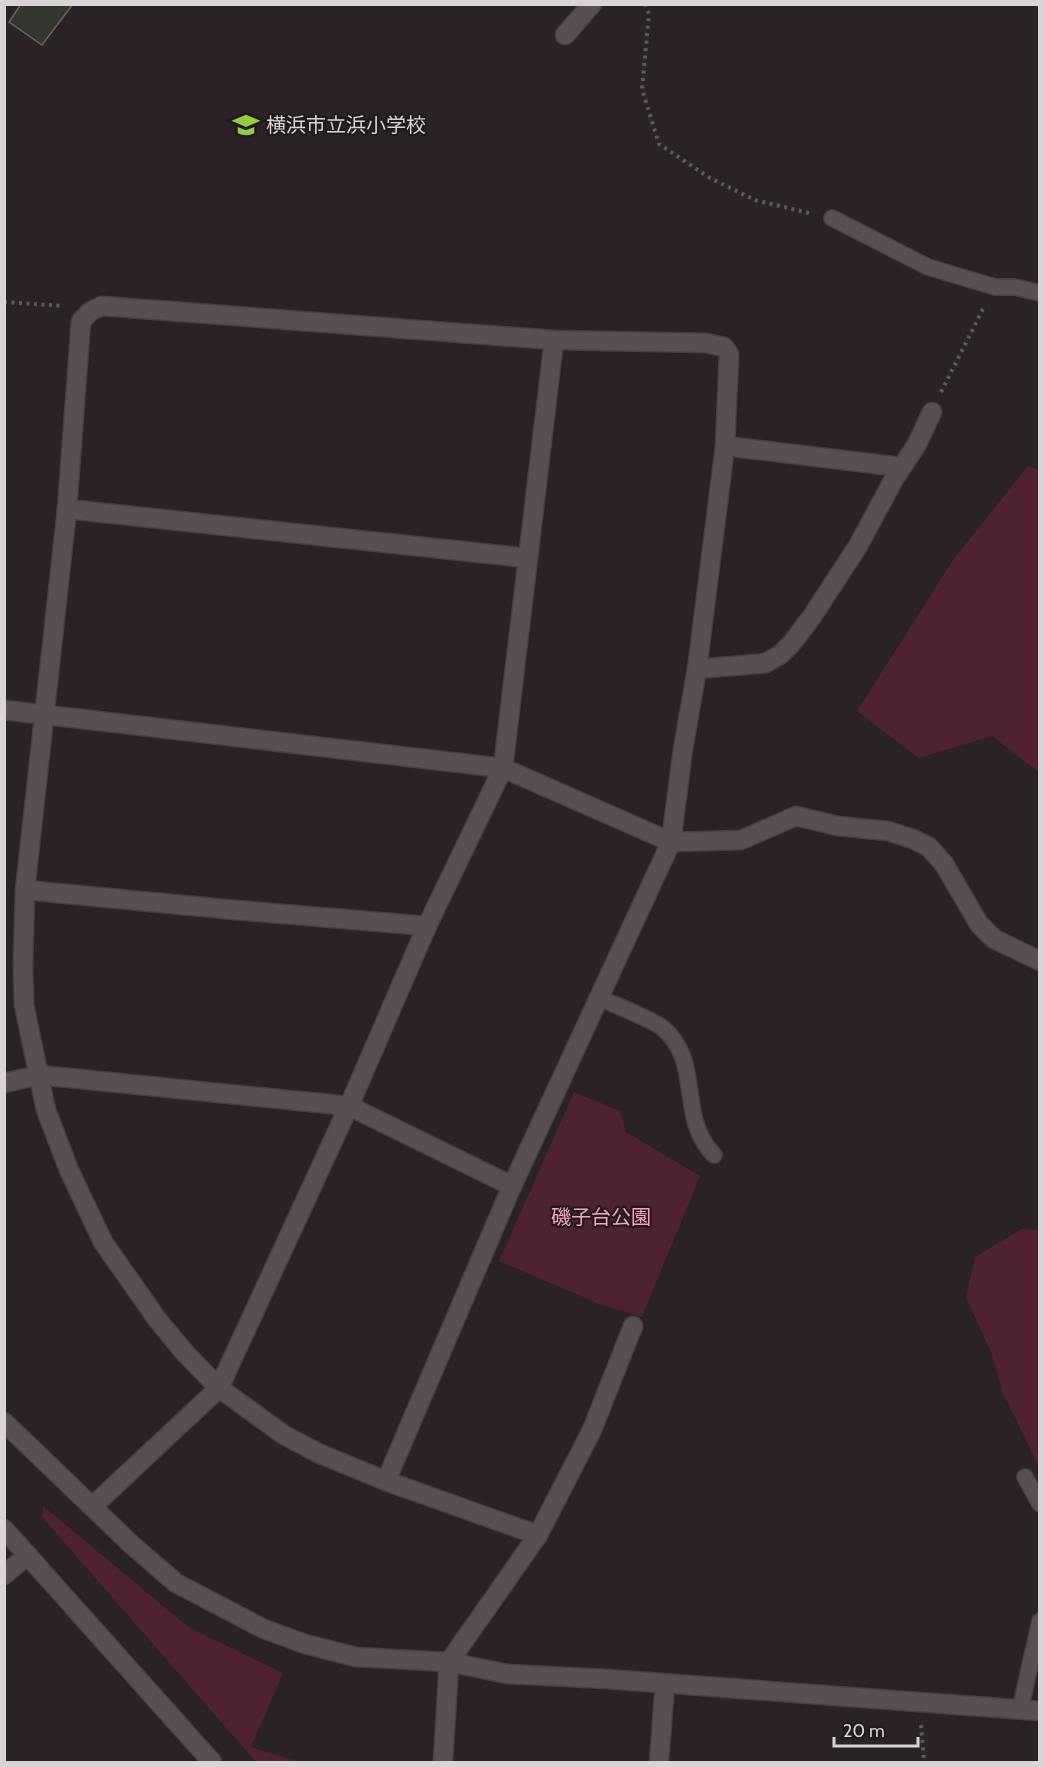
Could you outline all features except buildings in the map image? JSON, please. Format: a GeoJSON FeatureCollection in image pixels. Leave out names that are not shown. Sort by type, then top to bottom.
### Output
{"type":"FeatureCollection","features":[{"type":"Feature","properties":{"kind":"street"},"geometry":{"type":"LineString","coordinates":[[565,35],[592,4]]}},
{"type":"Feature","properties":{"kind":"street"},"geometry":{"type":"LineString","coordinates":[[386,1481],[512,1186],[671,842],[683,749],[698,669],[725,446],[729,354],[724,347],[706,343],[554,340],[102,306],[91,311],[81,321],[67,509],[25,890],[24,1005],[46,1110],[69,1170],[103,1242],[157,1318],[185,1353],[219,1388],[284,1435],[318,1453],[386,1481],[538,1535]]}},
{"type":"Feature","properties":{"kind":"street"},"geometry":{"type":"LineString","coordinates":[[93,1506],[219,1388],[349,1106],[427,926],[503,768],[554,340]]}},
{"type":"Feature","properties":{"kind":"street"},"geometry":{"type":"LineString","coordinates":[[698,669],[766,663],[781,654],[811,618],[858,546],[901,467],[917,444],[932,412]]}},
{"type":"Feature","properties":{"kind":"street"},"geometry":{"type":"LineString","coordinates":[[725,446],[901,467]]}},
{"type":"Feature","properties":{"kind":"street"},"geometry":{"type":"LineString","coordinates":[[67,509],[528,558]]}},
{"type":"Feature","properties":{"kind":"street"},"geometry":{"type":"LineString","coordinates":[[4,710],[503,768],[671,842],[741,840],[796,816],[838,826],[888,831],[913,838],[929,847],[944,864],[979,924],[994,939],[1040,961]]}},
{"type":"Feature","properties":{"kind":"street"},"geometry":{"type":"LineString","coordinates":[[25,890],[427,926]]}},
{"type":"Feature","properties":{"kind":"street"},"geometry":{"type":"LineString","coordinates":[[4,1083],[39,1075],[349,1106],[512,1186]]}},
{"type":"Feature","properties":{"kind":"street"},"geometry":{"type":"LineString","coordinates":[[443,1762],[449,1662],[538,1535],[592,1430],[633,1326]]}},
{"type":"Feature","properties":{"kind":"street"},"geometry":{"type":"LineString","coordinates":[[4,1422],[132,1545],[176,1583],[264,1629],[305,1644],[356,1657],[449,1662],[507,1674],[555,1675],[1040,1712]]}},
{"type":"Feature","properties":{"kind":"street"},"geometry":{"type":"LineString","coordinates":[[4,1529],[212,1762]]}},
{"type":"Feature","properties":{"kind":"street"},"geometry":{"type":"LineString","coordinates":[[4,1575],[28,1555]]}},
{"type":"Feature","properties":{"kind":"street"},"geometry":{"type":"LineString","coordinates":[[659,1762],[665,1684]]}},
{"type":"Feature","properties":{"kind":"lane"},"geometry":{"type":"LineString","coordinates":[[832,218],[928,267],[995,286],[1040,293]]}},
{"type":"Feature","properties":{"kind":"lane"},"geometry":{"type":"LineString","coordinates":[[598,997],[663,1028],[679,1046],[685,1060],[692,1114],[700,1136],[714,1155]]}},
{"type":"Feature","properties":{"kind":"lane"},"geometry":{"type":"LineString","coordinates":[[1025,1477],[1040,1504]]}},
{"type":"Feature","properties":{"kind":"lane"},"geometry":{"type":"LineString","coordinates":[[1020,1710],[1040,1621]]}},
{"type":"Feature","properties":{"kind":"path"},"geometry":{"type":"LineString","coordinates":[[645,4],[649,14],[642,89],[658,144],[710,178],[756,200],[832,218]]}},
{"type":"Feature","properties":{"kind":"path"},"geometry":{"type":"LineString","coordinates":[[932,412],[995,286]]}},
{"type":"Feature","properties":{"kind":"path"},"geometry":{"type":"LineString","coordinates":[[4,302],[67,306]]}},
{"type":"Feature","properties":{"kind":"path"},"geometry":{"type":"LineString","coordinates":[[919,1704],[924,1762]]}},
{"type":"Feature","properties":{"kind":"green space"},"geometry":{"type":"Polygon","coordinates":[[[1028,466],[1040,470],[1039,772],[992,736],[919,758],[857,711],[953,560],[1028,466]]]}},
{"type":"Feature","properties":{"kind":"green space","name":"磯子台公園"},"geometry":{"type":"Polygon","coordinates":[[[574,1092],[620,1111],[626,1132],[700,1176],[642,1317],[599,1304],[499,1261],[574,1092]]]}},
{"type":"Feature","properties":{"kind":"green space"},"geometry":{"type":"Polygon","coordinates":[[[1022,1229],[1039,1230],[1039,1467],[1003,1393],[991,1352],[966,1298],[975,1257],[1022,1229]]]}},
{"type":"Feature","properties":{"kind":"green space"},"geometry":{"type":"Polygon","coordinates":[[[43,1506],[188,1627],[283,1673],[251,1747],[300,1762],[256,1762],[42,1517],[43,1506]]]}},
{"type":"Feature","properties":{"kind":"place","name":"横浜市立浜小学校"},"geometry":{"type":"Point","coordinates":[246,125]}}]}
